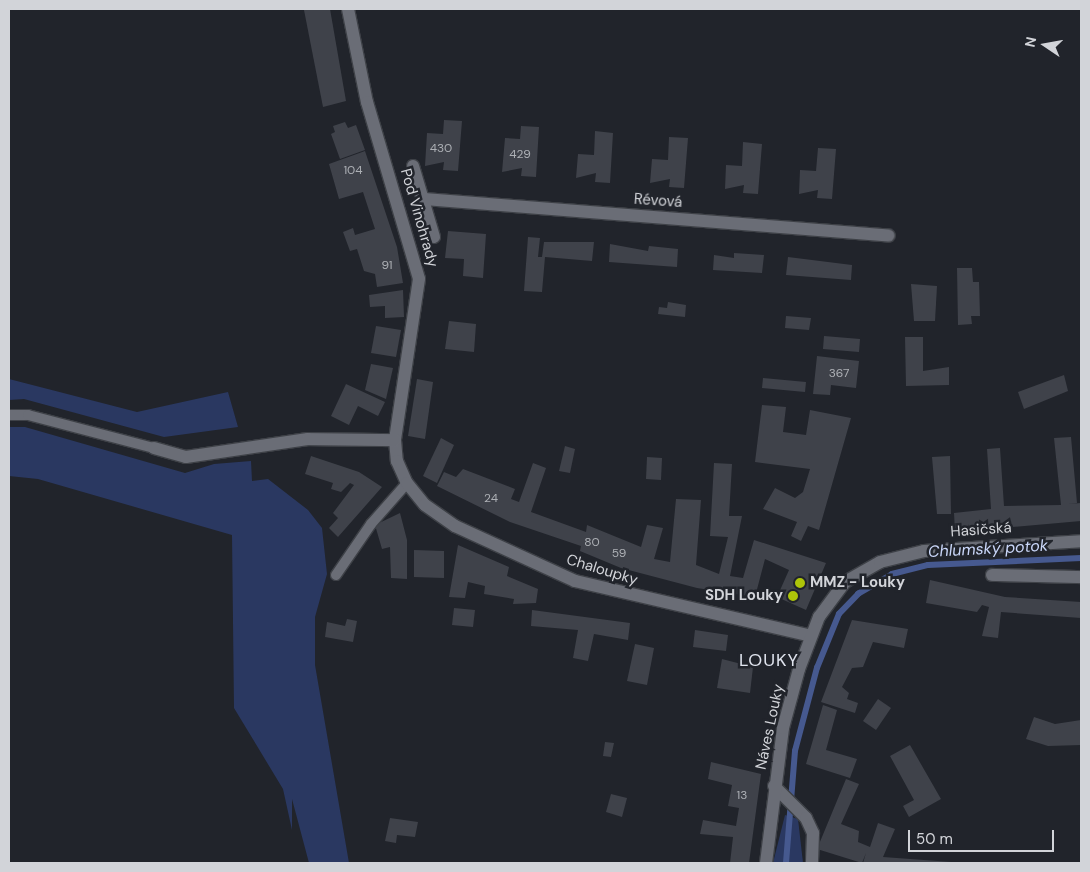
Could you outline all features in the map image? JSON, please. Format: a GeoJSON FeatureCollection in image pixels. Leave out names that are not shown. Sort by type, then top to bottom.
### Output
{"type":"FeatureCollection","features":[{"type":"Feature","properties":{"kind":"street","name":"Pod Vinohrady"},"geometry":{"type":"LineString","coordinates":[[348,9],[367,102],[419,279],[395,440]]}},
{"type":"Feature","properties":{"kind":"street"},"geometry":{"type":"LineString","coordinates":[[413,166],[434,237]]}},
{"type":"Feature","properties":{"kind":"street","name":"Révová"},"geometry":{"type":"LineString","coordinates":[[424,200],[889,236]]}},
{"type":"Feature","properties":{"kind":"street"},"geometry":{"type":"LineString","coordinates":[[154,448],[186,457],[308,439],[395,440]]}},
{"type":"Feature","properties":{"kind":"street","name":"Chaloupky"},"geometry":{"type":"LineString","coordinates":[[395,440],[397,461],[407,483],[425,506],[455,526],[575,581],[811,636]]}},
{"type":"Feature","properties":{"kind":"street","name":"Hasičská"},"geometry":{"type":"LineString","coordinates":[[835,593],[857,573],[900,556],[956,547],[1081,541]]}},
{"type":"Feature","properties":{"kind":"street"},"geometry":{"type":"LineString","coordinates":[[992,575],[1081,576]]}},
{"type":"Feature","properties":{"kind":"street","name":"Náves Louky"},"geometry":{"type":"LineString","coordinates":[[766,863],[774,786],[783,728],[811,636],[835,593]]}},
{"type":"Feature","properties":{"kind":"street","name":"Náves Louky"},"geometry":{"type":"LineString","coordinates":[[774,786],[784,799],[795,808],[812,833],[812,863]]}},
{"type":"Feature","properties":{"kind":"lane"},"geometry":{"type":"LineString","coordinates":[[9,415],[28,415],[154,448]]}},
{"type":"Feature","properties":{"kind":"lane"},"geometry":{"type":"LineString","coordinates":[[336,575],[365,531],[407,483]]}},
{"type":"Feature","properties":{"kind":"shaded area"},"geometry":{"type":"Polygon","coordinates":[[[9,379],[137,412],[228,392],[238,427],[164,437],[24,399],[9,400],[9,379]]]}},
{"type":"Feature","properties":{"kind":"shaded area"},"geometry":{"type":"Polygon","coordinates":[[[9,427],[25,427],[185,473],[214,464],[251,461],[252,481],[268,479],[308,510],[322,528],[327,574],[315,617],[315,665],[349,863],[309,863],[292,799],[292,830],[283,789],[234,708],[232,535],[38,479],[9,476],[9,427]]]}},
{"type":"Feature","properties":{"kind":"shaded area"},"geometry":{"type":"Polygon","coordinates":[[[785,815],[798,819],[803,863],[773,863],[785,815]]]}},
{"type":"Feature","properties":{"kind":"building"},"geometry":{"type":"Polygon","coordinates":[[[330,9],[346,101],[323,107],[304,10],[330,9]]]}},
{"type":"Feature","properties":{"kind":"building"},"geometry":{"type":"Polygon","coordinates":[[[444,120],[462,121],[458,171],[443,170],[444,162],[425,166],[427,133],[443,134],[444,120]]]}},
{"type":"Feature","properties":{"kind":"building"},"geometry":{"type":"Polygon","coordinates":[[[345,122],[348,128],[356,125],[365,150],[340,159],[331,134],[335,132],[333,126],[345,122]]]}},
{"type":"Feature","properties":{"kind":"building"},"geometry":{"type":"Polygon","coordinates":[[[521,126],[539,127],[536,177],[521,176],[522,168],[502,172],[505,138],[520,139],[521,126]]]}},
{"type":"Feature","properties":{"kind":"building"},"geometry":{"type":"Polygon","coordinates":[[[595,131],[613,133],[610,183],[595,182],[596,173],[576,178],[578,154],[594,155],[595,131]]]}},
{"type":"Feature","properties":{"kind":"building"},"geometry":{"type":"Polygon","coordinates":[[[669,137],[688,138],[684,188],[669,187],[670,179],[650,183],[652,159],[668,160],[669,137]]]}},
{"type":"Feature","properties":{"kind":"building"},"geometry":{"type":"Polygon","coordinates":[[[743,142],[762,144],[758,194],[743,193],[744,185],[725,189],[726,165],[742,166],[743,142]]]}},
{"type":"Feature","properties":{"kind":"building"},"geometry":{"type":"Polygon","coordinates":[[[818,148],[836,149],[832,199],[817,198],[818,190],[799,194],[800,170],[816,171],[818,148]]]}},
{"type":"Feature","properties":{"kind":"building"},"geometry":{"type":"Polygon","coordinates":[[[365,151],[397,247],[403,283],[377,287],[375,274],[364,271],[357,249],[350,251],[343,232],[353,228],[355,235],[375,229],[363,192],[339,199],[329,164],[365,151]]]}},
{"type":"Feature","properties":{"kind":"building"},"geometry":{"type":"Polygon","coordinates":[[[448,231],[486,234],[483,278],[463,276],[464,259],[445,258],[448,231]]]}},
{"type":"Feature","properties":{"kind":"building"},"geometry":{"type":"Polygon","coordinates":[[[528,237],[540,238],[538,257],[542,257],[544,242],[594,242],[592,261],[545,257],[542,292],[524,291],[528,237]]]}},
{"type":"Feature","properties":{"kind":"building"},"geometry":{"type":"Polygon","coordinates":[[[610,244],[648,251],[649,246],[678,249],[677,267],[609,262],[610,244]]]}},
{"type":"Feature","properties":{"kind":"building"},"geometry":{"type":"Polygon","coordinates":[[[734,253],[764,255],[762,273],[713,270],[714,255],[734,258],[734,253]]]}},
{"type":"Feature","properties":{"kind":"building"},"geometry":{"type":"Polygon","coordinates":[[[788,257],[852,265],[851,280],[786,275],[788,257]]]}},
{"type":"Feature","properties":{"kind":"building"},"geometry":{"type":"Polygon","coordinates":[[[957,268],[972,268],[973,282],[979,282],[980,316],[971,316],[972,324],[958,325],[957,268]]]}},
{"type":"Feature","properties":{"kind":"building"},"geometry":{"type":"Polygon","coordinates":[[[911,284],[937,286],[935,321],[914,321],[911,284]]]}},
{"type":"Feature","properties":{"kind":"building"},"geometry":{"type":"Polygon","coordinates":[[[403,290],[404,317],[385,318],[385,306],[370,307],[369,295],[403,290]]]}},
{"type":"Feature","properties":{"kind":"building"},"geometry":{"type":"Polygon","coordinates":[[[668,302],[686,305],[685,317],[658,314],[659,307],[667,308],[668,302]]]}},
{"type":"Feature","properties":{"kind":"building"},"geometry":{"type":"Polygon","coordinates":[[[786,316],[811,318],[809,330],[785,328],[786,316]]]}},
{"type":"Feature","properties":{"kind":"building"},"geometry":{"type":"Polygon","coordinates":[[[449,321],[476,324],[474,352],[445,349],[449,321]]]}},
{"type":"Feature","properties":{"kind":"building"},"geometry":{"type":"Polygon","coordinates":[[[376,326],[401,330],[396,357],[371,353],[376,326]]]}},
{"type":"Feature","properties":{"kind":"building"},"geometry":{"type":"Polygon","coordinates":[[[824,336],[860,339],[859,352],[823,349],[824,336]]]}},
{"type":"Feature","properties":{"kind":"building"},"geometry":{"type":"Polygon","coordinates":[[[905,337],[923,337],[923,371],[949,367],[949,385],[906,386],[905,337]]]}},
{"type":"Feature","properties":{"kind":"building"},"geometry":{"type":"Polygon","coordinates":[[[817,356],[859,361],[856,388],[831,385],[830,395],[813,394],[817,356]]]}},
{"type":"Feature","properties":{"kind":"building"},"geometry":{"type":"Polygon","coordinates":[[[371,364],[393,368],[386,399],[365,390],[371,364]]]}},
{"type":"Feature","properties":{"kind":"building"},"geometry":{"type":"Polygon","coordinates":[[[1064,375],[1068,391],[1024,409],[1018,392],[1064,375]]]}},
{"type":"Feature","properties":{"kind":"building"},"geometry":{"type":"Polygon","coordinates":[[[763,378],[806,382],[805,392],[762,388],[763,378]]]}},
{"type":"Feature","properties":{"kind":"building"},"geometry":{"type":"Polygon","coordinates":[[[417,379],[433,382],[425,439],[408,436],[417,379]]]}},
{"type":"Feature","properties":{"kind":"building"},"geometry":{"type":"Polygon","coordinates":[[[346,384],[385,402],[378,416],[358,406],[349,425],[331,416],[346,384]]]}},
{"type":"Feature","properties":{"kind":"building"},"geometry":{"type":"Polygon","coordinates":[[[762,405],[786,407],[783,432],[806,435],[810,410],[851,418],[819,530],[808,526],[801,541],[791,536],[797,522],[763,509],[775,488],[795,498],[803,492],[810,469],[755,462],[762,405]]]}},
{"type":"Feature","properties":{"kind":"building"},"geometry":{"type":"Polygon","coordinates":[[[1071,437],[1077,503],[1068,504],[1081,503],[1081,521],[955,532],[954,513],[991,509],[987,449],[1000,448],[1004,506],[1061,505],[1054,438],[1071,437]]]}},
{"type":"Feature","properties":{"kind":"building"},"geometry":{"type":"Polygon","coordinates":[[[441,438],[454,445],[437,483],[423,476],[441,438]]]}},
{"type":"Feature","properties":{"kind":"building"},"geometry":{"type":"Polygon","coordinates":[[[565,446],[575,449],[570,473],[559,471],[565,446]]]}},
{"type":"Feature","properties":{"kind":"building"},"geometry":{"type":"Polygon","coordinates":[[[311,456],[359,472],[382,487],[338,537],[329,528],[338,518],[333,513],[354,485],[350,483],[341,492],[331,489],[333,483],[305,474],[311,456]]]}},
{"type":"Feature","properties":{"kind":"building"},"geometry":{"type":"Polygon","coordinates":[[[950,456],[951,514],[937,514],[932,457],[950,456]]]}},
{"type":"Feature","properties":{"kind":"building"},"geometry":{"type":"Polygon","coordinates":[[[647,457],[662,458],[661,480],[646,479],[647,457]]]}},
{"type":"Feature","properties":{"kind":"building"},"geometry":{"type":"Polygon","coordinates":[[[533,463],[546,468],[531,512],[586,532],[587,525],[641,547],[647,525],[663,528],[654,559],[670,562],[676,499],[701,500],[696,565],[719,574],[728,537],[710,536],[714,463],[732,464],[729,516],[742,516],[730,576],[743,578],[754,540],[826,563],[806,610],[777,597],[789,570],[765,559],[755,597],[697,588],[621,568],[580,551],[581,546],[510,522],[437,486],[444,472],[456,477],[463,469],[515,489],[511,499],[519,502],[533,463]]]}},
{"type":"Feature","properties":{"kind":"building"},"geometry":{"type":"Polygon","coordinates":[[[400,513],[407,540],[407,579],[391,578],[390,547],[382,549],[375,525],[400,513]]]}},
{"type":"Feature","properties":{"kind":"building"},"geometry":{"type":"Polygon","coordinates":[[[458,545],[509,567],[507,576],[538,589],[536,603],[513,604],[514,599],[484,594],[485,586],[468,582],[465,598],[449,597],[458,545]]]}},
{"type":"Feature","properties":{"kind":"building"},"geometry":{"type":"Polygon","coordinates":[[[414,550],[444,551],[444,578],[414,577],[414,550]]]}},
{"type":"Feature","properties":{"kind":"building"},"geometry":{"type":"Polygon","coordinates":[[[930,580],[1005,597],[1081,602],[1081,618],[1001,612],[998,638],[982,636],[989,607],[982,605],[977,612],[926,603],[930,580]]]}},
{"type":"Feature","properties":{"kind":"building"},"geometry":{"type":"Polygon","coordinates":[[[454,608],[475,610],[473,627],[452,625],[454,608]]]}},
{"type":"Feature","properties":{"kind":"building"},"geometry":{"type":"Polygon","coordinates":[[[532,610],[630,623],[628,640],[594,634],[588,661],[573,658],[578,630],[531,626],[532,610]]]}},
{"type":"Feature","properties":{"kind":"building"},"geometry":{"type":"Polygon","coordinates":[[[347,619],[357,621],[353,642],[325,637],[327,622],[345,626],[347,619]]]}},
{"type":"Feature","properties":{"kind":"building"},"geometry":{"type":"Polygon","coordinates":[[[852,620],[908,629],[904,648],[873,642],[863,667],[852,668],[842,687],[849,693],[847,699],[858,703],[855,713],[821,702],[852,620]]]}},
{"type":"Feature","properties":{"kind":"building"},"geometry":{"type":"Polygon","coordinates":[[[695,630],[728,635],[726,651],[693,647],[695,630]]]}},
{"type":"Feature","properties":{"kind":"building"},"geometry":{"type":"Polygon","coordinates":[[[635,644],[654,648],[647,685],[627,681],[635,644]]]}},
{"type":"Feature","properties":{"kind":"building"},"geometry":{"type":"Polygon","coordinates":[[[722,659],[753,667],[750,693],[717,688],[722,659]]]}},
{"type":"Feature","properties":{"kind":"building"},"geometry":{"type":"Polygon","coordinates":[[[878,699],[891,708],[876,730],[863,721],[878,699]]]}},
{"type":"Feature","properties":{"kind":"building"},"geometry":{"type":"Polygon","coordinates":[[[823,705],[837,710],[826,750],[857,759],[850,778],[806,764],[823,705]]]}},
{"type":"Feature","properties":{"kind":"building"},"geometry":{"type":"Polygon","coordinates":[[[1034,717],[1055,724],[1081,720],[1081,745],[1048,746],[1026,739],[1034,717]]]}},
{"type":"Feature","properties":{"kind":"building"},"geometry":{"type":"Polygon","coordinates":[[[605,742],[614,743],[611,757],[603,756],[605,742]]]}},
{"type":"Feature","properties":{"kind":"building"},"geometry":{"type":"Polygon","coordinates":[[[910,745],[941,799],[909,817],[903,806],[914,800],[890,756],[910,745]]]}},
{"type":"Feature","properties":{"kind":"building"},"geometry":{"type":"Polygon","coordinates":[[[711,762],[761,774],[749,863],[730,863],[733,837],[700,834],[703,820],[736,826],[739,808],[728,806],[732,785],[708,779],[711,762]]]}},
{"type":"Feature","properties":{"kind":"building"},"geometry":{"type":"Polygon","coordinates":[[[846,779],[859,784],[841,824],[859,831],[858,842],[870,847],[878,823],[895,829],[883,857],[965,863],[863,863],[866,853],[862,863],[817,849],[846,779]]]}},
{"type":"Feature","properties":{"kind":"building"},"geometry":{"type":"Polygon","coordinates":[[[611,794],[627,798],[622,817],[606,812],[611,794]]]}},
{"type":"Feature","properties":{"kind":"building"},"geometry":{"type":"Polygon","coordinates":[[[390,818],[418,822],[415,837],[397,835],[396,843],[385,841],[390,818]]]}},
{"type":"Feature","properties":{"kind":"waterway","name":"Chlumský potok"},"geometry":{"type":"LineString","coordinates":[[786,863],[795,751],[817,668],[839,614],[858,594],[892,574],[928,565],[1081,558]]}},
{"type":"Feature","properties":{"kind":"place","name":"MMZ - Louky"},"geometry":{"type":"Point","coordinates":[800,583]}},
{"type":"Feature","properties":{"kind":"place","name":"SDH Louky"},"geometry":{"type":"Point","coordinates":[793,596]}},
{"type":"Feature","properties":{"kind":"district","name":"LOUKY"},"geometry":{"type":"Point","coordinates":[769,660]}}]}
